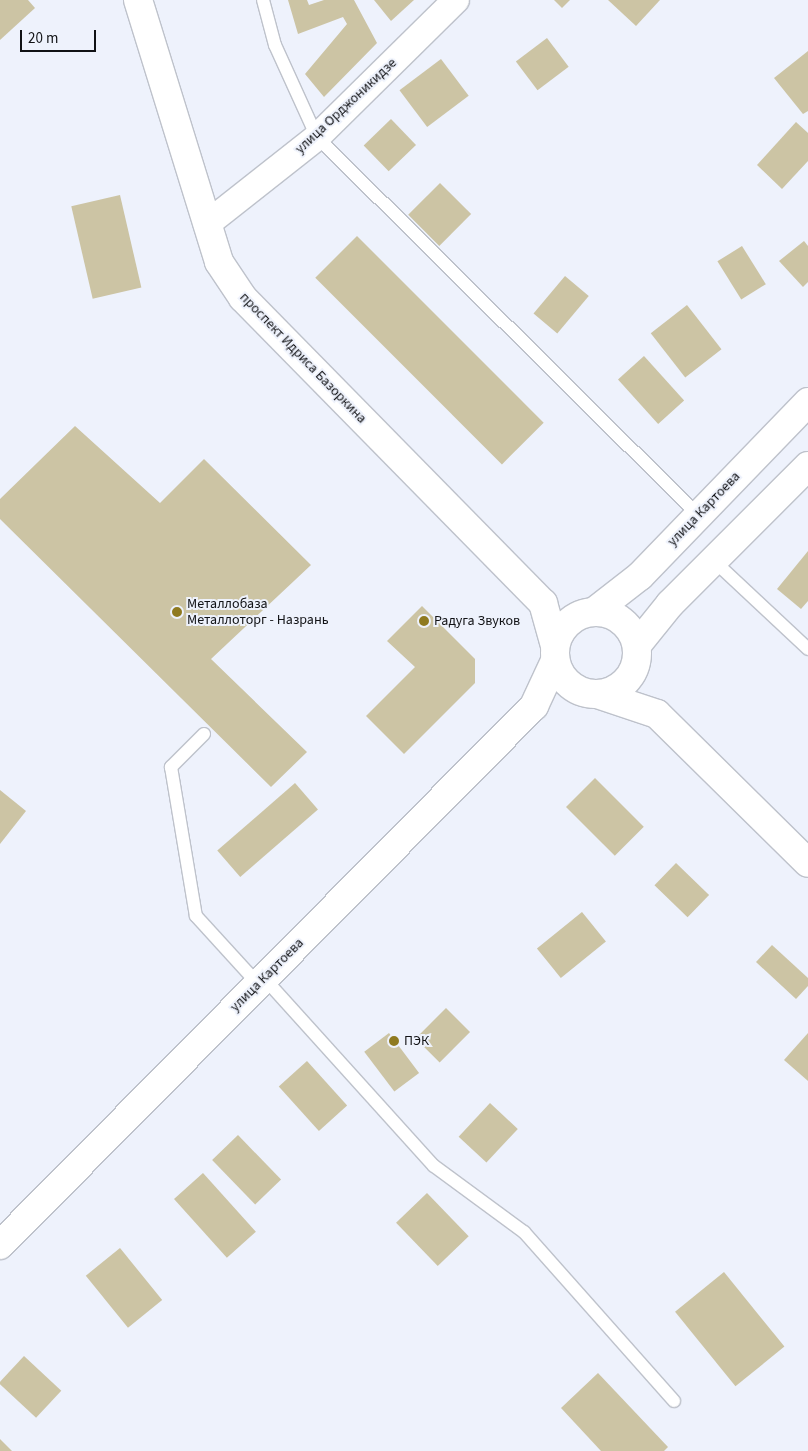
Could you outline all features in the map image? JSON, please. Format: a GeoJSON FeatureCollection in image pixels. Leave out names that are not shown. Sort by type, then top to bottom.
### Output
{"type":"FeatureCollection","features":[{"type":"Feature","properties":{"kind":"main road","name":"проспект Идриса Базоркина"},"geometry":{"type":"LineString","coordinates":[[138,0],[219,262],[243,298],[542,603],[555,653]]}},
{"type":"Feature","properties":{"kind":"main road","name":"улица Картоева"},"geometry":{"type":"LineString","coordinates":[[588,612],[640,576],[808,402]]}},
{"type":"Feature","properties":{"kind":"main road"},"geometry":{"type":"LineString","coordinates":[[590,693],[611,692],[624,684],[633,673],[637,652],[670,604],[808,466]]}},
{"type":"Feature","properties":{"kind":"main road","name":"проспект Идриса Базоркина"},"geometry":{"type":"LineString","coordinates":[[542,603],[588,612]]}},
{"type":"Feature","properties":{"kind":"main road"},"geometry":{"type":"LineString","coordinates":[[657,714],[632,631],[622,620],[610,613],[588,612],[569,621],[559,632],[555,653],[560,674],[570,685],[657,714],[808,863]]}},
{"type":"Feature","properties":{"kind":"main road","name":"улица Картоева"},"geometry":{"type":"LineString","coordinates":[[0,1244],[534,706],[555,653]]}},
{"type":"Feature","properties":{"kind":"main road","name":"улица Картоева"},"geometry":{"type":"LineString","coordinates":[[534,706],[590,693]]}},
{"type":"Feature","properties":{"kind":"street","name":"улица Орджоникидзе"},"geometry":{"type":"LineString","coordinates":[[207,224],[317,137],[456,0]]}},
{"type":"Feature","properties":{"kind":"lane"},"geometry":{"type":"LineString","coordinates":[[263,0],[276,45],[317,137],[698,515]]}},
{"type":"Feature","properties":{"kind":"lane"},"geometry":{"type":"LineString","coordinates":[[713,560],[808,648]]}},
{"type":"Feature","properties":{"kind":"lane"},"geometry":{"type":"LineString","coordinates":[[204,734],[171,767],[196,916],[261,981],[434,1166],[524,1232],[674,1401]]}},
{"type":"Feature","properties":{"kind":"building"},"geometry":{"type":"Polygon","coordinates":[[[0,0],[28,0],[35,8],[0,40],[0,0]]]}},
{"type":"Feature","properties":{"kind":"building"},"geometry":{"type":"Polygon","coordinates":[[[288,0],[307,0],[309,5],[324,0],[354,0],[377,43],[324,97],[305,74],[347,24],[343,17],[298,34],[288,0]]]}},
{"type":"Feature","properties":{"kind":"building"},"geometry":{"type":"Polygon","coordinates":[[[374,0],[414,0],[391,21],[374,0]]]}},
{"type":"Feature","properties":{"kind":"building"},"geometry":{"type":"Polygon","coordinates":[[[554,0],[570,0],[562,8],[554,0]]]}},
{"type":"Feature","properties":{"kind":"building"},"geometry":{"type":"Polygon","coordinates":[[[608,0],[660,0],[636,26],[608,0]]]}},
{"type":"Feature","properties":{"kind":"building"},"geometry":{"type":"Polygon","coordinates":[[[547,38],[569,67],[538,90],[516,61],[547,38]]]}},
{"type":"Feature","properties":{"kind":"building"},"geometry":{"type":"Polygon","coordinates":[[[808,51],[808,111],[803,114],[774,78],[808,51]]]}},
{"type":"Feature","properties":{"kind":"building"},"geometry":{"type":"Polygon","coordinates":[[[441,59],[469,96],[427,127],[399,90],[441,59]]]}},
{"type":"Feature","properties":{"kind":"building"},"geometry":{"type":"Polygon","coordinates":[[[391,119],[416,145],[389,171],[364,145],[391,119]]]}},
{"type":"Feature","properties":{"kind":"building"},"geometry":{"type":"Polygon","coordinates":[[[796,122],[808,133],[808,161],[782,189],[757,165],[796,122]]]}},
{"type":"Feature","properties":{"kind":"building"},"geometry":{"type":"Polygon","coordinates":[[[440,183],[471,214],[439,246],[408,215],[440,183]]]}},
{"type":"Feature","properties":{"kind":"building"},"geometry":{"type":"Polygon","coordinates":[[[120,195],[141,288],[93,299],[71,206],[120,195]]]}},
{"type":"Feature","properties":{"kind":"building"},"geometry":{"type":"Polygon","coordinates":[[[357,236],[544,423],[502,464],[315,278],[357,236]]]}},
{"type":"Feature","properties":{"kind":"building"},"geometry":{"type":"Polygon","coordinates":[[[804,241],[808,246],[808,282],[803,287],[779,261],[804,241]]]}},
{"type":"Feature","properties":{"kind":"building"},"geometry":{"type":"Polygon","coordinates":[[[742,246],[766,284],[741,300],[717,261],[742,246]]]}},
{"type":"Feature","properties":{"kind":"building"},"geometry":{"type":"Polygon","coordinates":[[[565,276],[589,296],[557,333],[534,314],[565,276]]]}},
{"type":"Feature","properties":{"kind":"building"},"geometry":{"type":"Polygon","coordinates":[[[687,305],[721,349],[685,377],[651,333],[687,305]]]}},
{"type":"Feature","properties":{"kind":"building"},"geometry":{"type":"Polygon","coordinates":[[[644,356],[684,401],[658,424],[618,379],[644,356]]]}},
{"type":"Feature","properties":{"kind":"building","name":"Металлобаза Металлоторг - Назрань"},"geometry":{"type":"Polygon","coordinates":[[[75,426],[160,503],[204,459],[311,565],[211,659],[307,752],[271,787],[0,519],[0,499],[75,426]]]}},
{"type":"Feature","properties":{"kind":"building"},"geometry":{"type":"Polygon","coordinates":[[[808,551],[808,601],[801,609],[777,589],[808,551]]]}},
{"type":"Feature","properties":{"kind":"building"},"geometry":{"type":"Polygon","coordinates":[[[422,606],[475,659],[475,683],[404,754],[366,716],[415,667],[387,641],[422,606]]]}},
{"type":"Feature","properties":{"kind":"building"},"geometry":{"type":"Polygon","coordinates":[[[595,778],[644,827],[615,856],[566,807],[595,778]]]}},
{"type":"Feature","properties":{"kind":"building"},"geometry":{"type":"Polygon","coordinates":[[[295,783],[318,809],[240,877],[217,851],[295,783]]]}},
{"type":"Feature","properties":{"kind":"building"},"geometry":{"type":"Polygon","coordinates":[[[0,790],[26,811],[0,844],[0,790]]]}},
{"type":"Feature","properties":{"kind":"building"},"geometry":{"type":"Polygon","coordinates":[[[676,863],[709,895],[688,917],[654,885],[676,863]]]}},
{"type":"Feature","properties":{"kind":"building"},"geometry":{"type":"Polygon","coordinates":[[[582,912],[606,942],[561,978],[537,949],[582,912]]]}},
{"type":"Feature","properties":{"kind":"building"},"geometry":{"type":"Polygon","coordinates":[[[772,945],[808,978],[808,986],[796,999],[756,962],[772,945]]]}},
{"type":"Feature","properties":{"kind":"building"},"geometry":{"type":"Polygon","coordinates":[[[446,1008],[470,1032],[440,1062],[416,1038],[446,1008]]]}},
{"type":"Feature","properties":{"kind":"building"},"geometry":{"type":"Polygon","coordinates":[[[389,1033],[419,1073],[394,1092],[364,1052],[389,1033]]]}},
{"type":"Feature","properties":{"kind":"building"},"geometry":{"type":"Polygon","coordinates":[[[808,1033],[808,1081],[784,1060],[808,1033]]]}},
{"type":"Feature","properties":{"kind":"building"},"geometry":{"type":"Polygon","coordinates":[[[307,1061],[347,1106],[319,1131],[279,1086],[307,1061]]]}},
{"type":"Feature","properties":{"kind":"building"},"geometry":{"type":"Polygon","coordinates":[[[490,1103],[518,1129],[486,1163],[459,1137],[490,1103]]]}},
{"type":"Feature","properties":{"kind":"building"},"geometry":{"type":"Polygon","coordinates":[[[238,1135],[281,1180],[255,1205],[212,1160],[238,1135]]]}},
{"type":"Feature","properties":{"kind":"building"},"geometry":{"type":"Polygon","coordinates":[[[203,1173],[256,1232],[227,1258],[174,1199],[203,1173]]]}},
{"type":"Feature","properties":{"kind":"building"},"geometry":{"type":"Polygon","coordinates":[[[427,1193],[469,1236],[438,1266],[396,1223],[427,1193]]]}},
{"type":"Feature","properties":{"kind":"building"},"geometry":{"type":"Polygon","coordinates":[[[120,1248],[162,1300],[128,1328],[86,1276],[120,1248]]]}},
{"type":"Feature","properties":{"kind":"building"},"geometry":{"type":"Polygon","coordinates":[[[724,1272],[784,1347],[735,1386],[675,1312],[724,1272]]]}},
{"type":"Feature","properties":{"kind":"building"},"geometry":{"type":"Polygon","coordinates":[[[24,1356],[61,1391],[36,1418],[0,1384],[0,1382],[24,1356]]]}},
{"type":"Feature","properties":{"kind":"building"},"geometry":{"type":"Polygon","coordinates":[[[598,1373],[668,1447],[664,1451],[601,1451],[561,1408],[598,1373]]]}},
{"type":"Feature","properties":{"kind":"building"},"geometry":{"type":"Polygon","coordinates":[[[0,1439],[12,1451],[0,1451],[0,1439]]]}},
{"type":"Feature","properties":{"kind":"place","name":"Металлобаза Металлоторг - Назрань"},"geometry":{"type":"Point","coordinates":[177,612]}},
{"type":"Feature","properties":{"kind":"place","name":"Радуга Звуков"},"geometry":{"type":"Point","coordinates":[424,621]}},
{"type":"Feature","properties":{"kind":"place","name":"ПЭК"},"geometry":{"type":"Point","coordinates":[394,1041]}}]}
